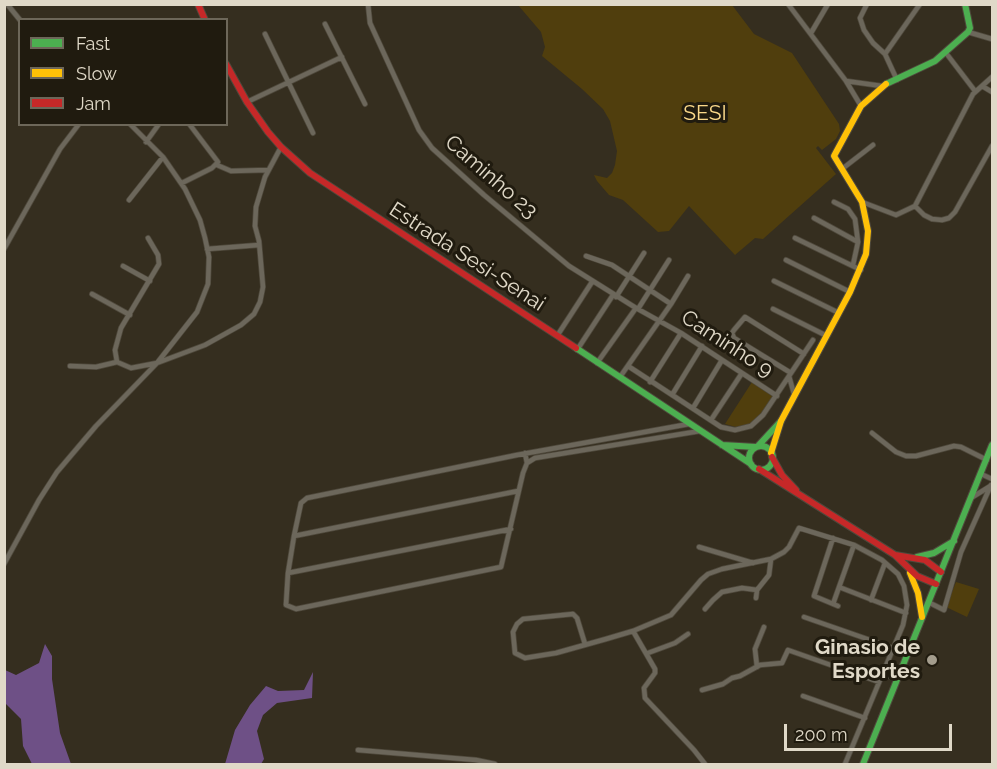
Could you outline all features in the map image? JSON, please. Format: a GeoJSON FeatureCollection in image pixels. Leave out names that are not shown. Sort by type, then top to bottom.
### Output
{"type":"FeatureCollection","features":[{"type":"Feature","properties":{"kind":"street"},"geometry":{"type":"LineString","coordinates":[[7,4],[18,18]]}},
{"type":"Feature","properties":{"kind":"street"},"geometry":{"type":"LineString","coordinates":[[198,4],[204,18]]}},
{"type":"Feature","properties":{"kind":"street","name":"Caminho 23"},"geometry":{"type":"LineString","coordinates":[[368,4],[370,23],[419,130],[428,144],[554,255],[614,296],[660,320]]}},
{"type":"Feature","properties":{"kind":"street"},"geometry":{"type":"LineString","coordinates":[[788,4],[846,81],[861,106]]}},
{"type":"Feature","properties":{"kind":"street"},"geometry":{"type":"LineString","coordinates":[[811,33],[828,4]]}},
{"type":"Feature","properties":{"kind":"street"},"geometry":{"type":"LineString","coordinates":[[867,4],[860,18],[864,30],[885,54],[897,80]]}},
{"type":"Feature","properties":{"kind":"street"},"geometry":{"type":"LineString","coordinates":[[885,54],[920,4]]}},
{"type":"Feature","properties":{"kind":"street"},"geometry":{"type":"LineString","coordinates":[[964,4],[969,31]]}},
{"type":"Feature","properties":{"kind":"street"},"geometry":{"type":"LineString","coordinates":[[325,24],[365,104]]}},
{"type":"Feature","properties":{"kind":"street"},"geometry":{"type":"LineString","coordinates":[[969,31],[993,39]]}},
{"type":"Feature","properties":{"kind":"street"},"geometry":{"type":"LineString","coordinates":[[759,469],[768,466],[781,421],[850,292],[866,254],[868,231],[862,202],[834,156],[841,140],[861,106],[882,86],[921,69],[946,53],[969,31]]}},
{"type":"Feature","properties":{"kind":"street"},"geometry":{"type":"LineString","coordinates":[[265,34],[313,133]]}},
{"type":"Feature","properties":{"kind":"street"},"geometry":{"type":"LineString","coordinates":[[946,53],[975,91]]}},
{"type":"Feature","properties":{"kind":"street"},"geometry":{"type":"LineString","coordinates":[[247,102],[342,57]]}},
{"type":"Feature","properties":{"kind":"street","name":"Estrada Sesi-Senai"},"geometry":{"type":"LineString","coordinates":[[228,68],[247,102],[281,147],[322,182],[751,464]]}},
{"type":"Feature","properties":{"kind":"street"},"geometry":{"type":"LineString","coordinates":[[862,202],[896,215],[915,206],[975,91],[993,77]]}},
{"type":"Feature","properties":{"kind":"street"},"geometry":{"type":"LineString","coordinates":[[846,81],[882,86]]}},
{"type":"Feature","properties":{"kind":"street"},"geometry":{"type":"LineString","coordinates":[[982,86],[993,92]]}},
{"type":"Feature","properties":{"kind":"street"},"geometry":{"type":"LineString","coordinates":[[4,249],[66,140],[77,126]]}},
{"type":"Feature","properties":{"kind":"street"},"geometry":{"type":"LineString","coordinates":[[4,564],[57,472],[96,426],[157,363],[202,302],[210,271],[200,220],[182,183],[163,157],[132,126]]}},
{"type":"Feature","properties":{"kind":"street"},"geometry":{"type":"LineString","coordinates":[[146,142],[158,126]]}},
{"type":"Feature","properties":{"kind":"street"},"geometry":{"type":"LineString","coordinates":[[191,126],[217,159],[217,165]]}},
{"type":"Feature","properties":{"kind":"street"},"geometry":{"type":"LineString","coordinates":[[842,169],[873,145]]}},
{"type":"Feature","properties":{"kind":"street"},"geometry":{"type":"LineString","coordinates":[[915,206],[932,219],[949,218],[955,212],[993,146]]}},
{"type":"Feature","properties":{"kind":"street"},"geometry":{"type":"LineString","coordinates":[[148,238],[159,259],[157,269],[117,339],[115,350],[117,362],[131,368],[157,363],[205,345],[241,325],[254,314],[260,302],[263,287],[260,245],[255,220],[261,188],[281,147]]}},
{"type":"Feature","properties":{"kind":"street"},"geometry":{"type":"LineString","coordinates":[[129,200],[163,157]]}},
{"type":"Feature","properties":{"kind":"street"},"geometry":{"type":"LineString","coordinates":[[217,165],[231,171],[268,170]]}},
{"type":"Feature","properties":{"kind":"street"},"geometry":{"type":"LineString","coordinates":[[182,183],[217,165]]}},
{"type":"Feature","properties":{"kind":"street"},"geometry":{"type":"LineString","coordinates":[[834,202],[848,209],[852,214],[858,242],[853,265]]}},
{"type":"Feature","properties":{"kind":"street"},"geometry":{"type":"LineString","coordinates":[[814,218],[858,242]]}},
{"type":"Feature","properties":{"kind":"street"},"geometry":{"type":"LineString","coordinates":[[795,238],[861,270]]}},
{"type":"Feature","properties":{"kind":"street"},"geometry":{"type":"LineString","coordinates":[[207,249],[260,245]]}},
{"type":"Feature","properties":{"kind":"street"},"geometry":{"type":"LineString","coordinates":[[577,350],[630,277],[644,253]]}},
{"type":"Feature","properties":{"kind":"street"},"geometry":{"type":"LineString","coordinates":[[586,256],[612,265],[671,304]]}},
{"type":"Feature","properties":{"kind":"street"},"geometry":{"type":"LineString","coordinates":[[597,363],[650,291],[669,260]]}},
{"type":"Feature","properties":{"kind":"street"},"geometry":{"type":"LineString","coordinates":[[786,260],[850,292]]}},
{"type":"Feature","properties":{"kind":"street"},"geometry":{"type":"LineString","coordinates":[[123,266],[150,281]]}},
{"type":"Feature","properties":{"kind":"street"},"geometry":{"type":"LineString","coordinates":[[620,377],[688,276]]}},
{"type":"Feature","properties":{"kind":"street"},"geometry":{"type":"LineString","coordinates":[[774,281],[839,313]]}},
{"type":"Feature","properties":{"kind":"street"},"geometry":{"type":"LineString","coordinates":[[557,336],[592,282]]}},
{"type":"Feature","properties":{"kind":"street"},"geometry":{"type":"LineString","coordinates":[[92,294],[130,315]]}},
{"type":"Feature","properties":{"kind":"street"},"geometry":{"type":"LineString","coordinates":[[773,309],[826,336]]}},
{"type":"Feature","properties":{"kind":"street"},"geometry":{"type":"LineString","coordinates":[[794,394],[790,375],[734,338],[732,333],[744,317],[748,318],[804,354]]}},
{"type":"Feature","properties":{"kind":"street","name":"Caminho 9"},"geometry":{"type":"LineString","coordinates":[[660,320],[777,396]]}},
{"type":"Feature","properties":{"kind":"street"},"geometry":{"type":"LineString","coordinates":[[650,382],[681,333]]}},
{"type":"Feature","properties":{"kind":"street"},"geometry":{"type":"LineString","coordinates":[[628,366],[711,420],[729,429],[743,429],[757,422],[777,396],[813,340]]}},
{"type":"Feature","properties":{"kind":"street"},"geometry":{"type":"LineString","coordinates":[[672,395],[702,346]]}},
{"type":"Feature","properties":{"kind":"street"},"geometry":{"type":"LineString","coordinates":[[693,408],[722,360]]}},
{"type":"Feature","properties":{"kind":"street"},"geometry":{"type":"LineString","coordinates":[[70,366],[96,367],[117,362]]}},
{"type":"Feature","properties":{"kind":"street"},"geometry":{"type":"LineString","coordinates":[[711,420],[742,373]]}},
{"type":"Feature","properties":{"kind":"street"},"geometry":{"type":"LineString","coordinates":[[672,427],[674,413]]}},
{"type":"Feature","properties":{"kind":"street"},"geometry":{"type":"LineString","coordinates":[[781,421],[749,454],[751,464],[895,555],[917,576],[936,584]]}},
{"type":"Feature","properties":{"kind":"street"},"geometry":{"type":"LineString","coordinates":[[525,453],[526,463],[503,565],[496,570],[296,609],[286,605],[294,536],[302,503],[307,498],[525,453],[689,424]]}},
{"type":"Feature","properties":{"kind":"street"},"geometry":{"type":"LineString","coordinates":[[526,463],[535,458],[700,431]]}},
{"type":"Feature","properties":{"kind":"street"},"geometry":{"type":"LineString","coordinates":[[872,433],[896,452],[906,456],[916,456],[954,446],[961,447],[987,460]]}},
{"type":"Feature","properties":{"kind":"street","name":"Estrada Sesi-Senai"},"geometry":{"type":"LineString","coordinates":[[722,444],[757,447]]}},
{"type":"Feature","properties":{"kind":"street"},"geometry":{"type":"LineString","coordinates":[[863,765],[993,445]]}},
{"type":"Feature","properties":{"kind":"street"},"geometry":{"type":"LineString","coordinates":[[757,447],[764,447],[772,455],[782,475],[801,495]]}},
{"type":"Feature","properties":{"kind":"street"},"geometry":{"type":"LineString","coordinates":[[981,474],[993,479]]}},
{"type":"Feature","properties":{"kind":"street"},"geometry":{"type":"LineString","coordinates":[[971,498],[992,485]]}},
{"type":"Feature","properties":{"kind":"street"},"geometry":{"type":"LineString","coordinates":[[928,602],[944,610],[962,552],[992,485]]}},
{"type":"Feature","properties":{"kind":"street"},"geometry":{"type":"LineString","coordinates":[[294,536],[518,491]]}},
{"type":"Feature","properties":{"kind":"street"},"geometry":{"type":"LineString","coordinates":[[585,644],[577,618],[573,614],[527,618],[514,627],[515,653],[528,658],[585,644],[633,631],[671,615],[706,576],[716,571],[771,559],[788,549],[799,528],[854,546],[885,563],[898,574],[904,585],[907,600],[906,613],[846,765]]}},
{"type":"Feature","properties":{"kind":"street"},"geometry":{"type":"LineString","coordinates":[[288,573],[511,529]]}},
{"type":"Feature","properties":{"kind":"street"},"geometry":{"type":"LineString","coordinates":[[833,538],[814,596],[836,605],[839,587],[854,546]]}},
{"type":"Feature","properties":{"kind":"street"},"geometry":{"type":"LineString","coordinates":[[911,558],[933,553],[954,541]]}},
{"type":"Feature","properties":{"kind":"street"},"geometry":{"type":"LineString","coordinates":[[699,547],[753,563]]}},
{"type":"Feature","properties":{"kind":"street"},"geometry":{"type":"LineString","coordinates":[[895,555],[930,562],[941,572]]}},
{"type":"Feature","properties":{"kind":"street"},"geometry":{"type":"LineString","coordinates":[[756,598],[757,590],[769,575],[771,559]]}},
{"type":"Feature","properties":{"kind":"street"},"geometry":{"type":"LineString","coordinates":[[871,600],[885,563]]}},
{"type":"Feature","properties":{"kind":"street"},"geometry":{"type":"LineString","coordinates":[[907,567],[918,593],[922,617]]}},
{"type":"Feature","properties":{"kind":"street"},"geometry":{"type":"LineString","coordinates":[[839,587],[906,613]]}},
{"type":"Feature","properties":{"kind":"street"},"geometry":{"type":"LineString","coordinates":[[705,609],[723,592],[742,588],[757,590]]}},
{"type":"Feature","properties":{"kind":"street"},"geometry":{"type":"LineString","coordinates":[[804,617],[893,648]]}},
{"type":"Feature","properties":{"kind":"street"},"geometry":{"type":"LineString","coordinates":[[757,667],[754,649],[764,627]]}},
{"type":"Feature","properties":{"kind":"street"},"geometry":{"type":"LineString","coordinates":[[633,631],[648,653],[655,669],[655,674],[645,688],[645,698],[694,750],[705,765]]}},
{"type":"Feature","properties":{"kind":"street"},"geometry":{"type":"LineString","coordinates":[[648,653],[675,643],[688,634]]}},
{"type":"Feature","properties":{"kind":"street"},"geometry":{"type":"LineString","coordinates":[[702,690],[723,684],[757,667],[782,663],[788,650],[879,682]]}},
{"type":"Feature","properties":{"kind":"street"},"geometry":{"type":"LineString","coordinates":[[883,673],[897,680]]}},
{"type":"Feature","properties":{"kind":"street"},"geometry":{"type":"LineString","coordinates":[[803,696],[865,718]]}},
{"type":"Feature","properties":{"kind":"street"},"geometry":{"type":"LineString","coordinates":[[358,750],[476,760],[495,765]]}},
{"type":"Feature","properties":{"kind":"green space","name":"SESI"},"geometry":{"type":"Polygon","coordinates":[[[518,5],[732,5],[754,34],[792,53],[839,124],[840,131],[836,139],[822,150],[818,146],[816,148],[836,174],[763,239],[755,238],[735,255],[689,206],[669,231],[658,232],[623,200],[609,195],[597,181],[594,175],[607,178],[615,165],[617,151],[610,121],[603,109],[542,56],[545,47],[541,32],[518,5]]]}},
{"type":"Feature","properties":{"kind":"green space"},"geometry":{"type":"Polygon","coordinates":[[[752,382],[774,396],[764,415],[744,426],[736,427],[725,424],[752,382]]]}},
{"type":"Feature","properties":{"kind":"green space"},"geometry":{"type":"Polygon","coordinates":[[[956,582],[979,589],[967,617],[946,607],[956,582]]]}},
{"type":"Feature","properties":{"kind":"shaded area"},"geometry":{"type":"Polygon","coordinates":[[[45,644],[52,656],[52,679],[60,733],[71,764],[32,764],[23,746],[21,719],[5,703],[5,670],[16,675],[39,663],[45,644]]]}},
{"type":"Feature","properties":{"kind":"shaded area"},"geometry":{"type":"Polygon","coordinates":[[[313,672],[312,698],[277,703],[263,715],[257,731],[264,759],[261,764],[225,764],[235,730],[250,705],[266,686],[278,691],[304,690],[313,672]]]}},
{"type":"Feature","properties":{"kind":"traffic: fast"},"geometry":{"type":"LineString","coordinates":[[886,84],[935,61],[968,32],[970,28],[965,4]]}},
{"type":"Feature","properties":{"kind":"traffic: fast"},"geometry":{"type":"LineString","coordinates":[[576,348],[751,464]]}},
{"type":"Feature","properties":{"kind":"traffic: fast"},"geometry":{"type":"LineString","coordinates":[[758,446],[781,421]]}},
{"type":"Feature","properties":{"kind":"traffic: fast"},"geometry":{"type":"LineString","coordinates":[[722,445],[756,447]]}},
{"type":"Feature","properties":{"kind":"traffic: fast"},"geometry":{"type":"LineString","coordinates":[[863,764],[992,445]]}},
{"type":"Feature","properties":{"kind":"traffic: fast"},"geometry":{"type":"LineString","coordinates":[[761,446],[769,450],[773,458],[769,466],[761,470],[753,466],[749,458],[753,450],[761,446]]}},
{"type":"Feature","properties":{"kind":"traffic: fast"},"geometry":{"type":"LineString","coordinates":[[917,557],[934,553],[954,541]]}},
{"type":"Feature","properties":{"kind":"traffic: slow"},"geometry":{"type":"LineString","coordinates":[[771,453],[781,421],[850,292],[866,254],[868,231],[862,202],[834,156],[861,106],[886,84]]}},
{"type":"Feature","properties":{"kind":"traffic: slow"},"geometry":{"type":"LineString","coordinates":[[910,573],[918,593],[922,617]]}},
{"type":"Feature","properties":{"kind":"traffic: jam"},"geometry":{"type":"LineString","coordinates":[[198,4],[204,18]]}},
{"type":"Feature","properties":{"kind":"traffic: jam"},"geometry":{"type":"LineString","coordinates":[[228,68],[247,102],[268,132],[310,173],[576,348]]}},
{"type":"Feature","properties":{"kind":"traffic: jam"},"geometry":{"type":"LineString","coordinates":[[772,457],[782,475],[796,490]]}},
{"type":"Feature","properties":{"kind":"traffic: jam"},"geometry":{"type":"LineString","coordinates":[[759,469],[895,555],[917,576],[936,584]]}},
{"type":"Feature","properties":{"kind":"traffic: jam"},"geometry":{"type":"LineString","coordinates":[[895,555],[925,560],[941,572]]}},
{"type":"Feature","properties":{"kind":"place","name":"Ginasio de Esportes"},"geometry":{"type":"Point","coordinates":[932,660]}}]}
